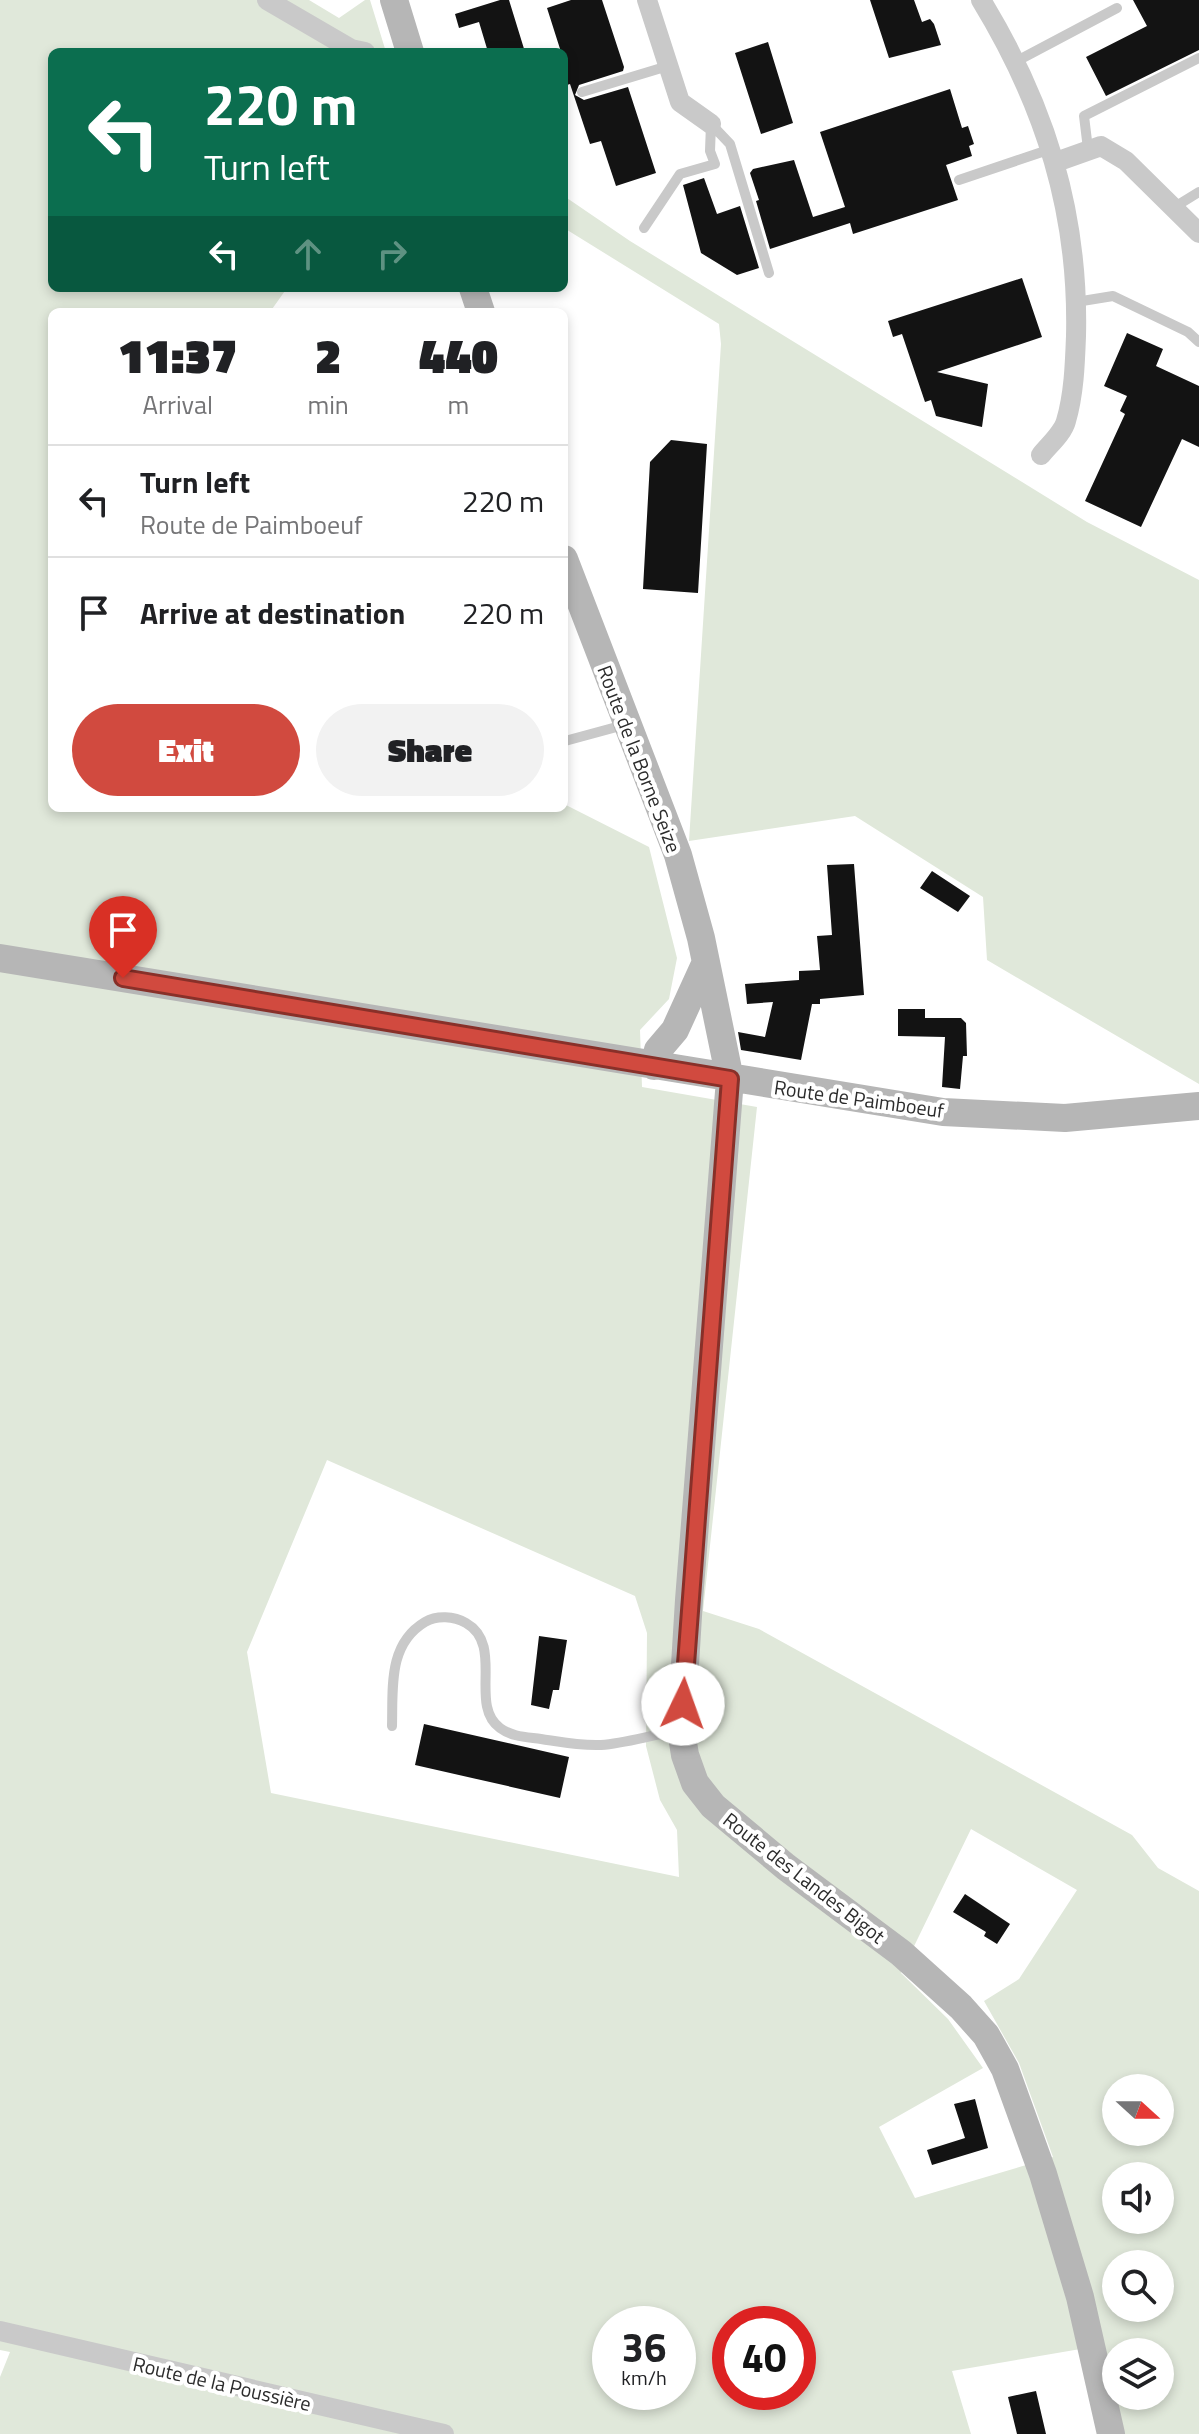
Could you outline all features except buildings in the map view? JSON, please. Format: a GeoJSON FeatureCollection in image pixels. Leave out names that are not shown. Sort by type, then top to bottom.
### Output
{"type":"FeatureCollection","features":[{"type":"Feature","properties":{"kind":"street"},"geometry":{"type":"LineString","coordinates":[[267,0],[349,48]]}},
{"type":"Feature","properties":{"kind":"street"},"geometry":{"type":"LineString","coordinates":[[394,0],[402,48]]}},
{"type":"Feature","properties":{"kind":"street"},"geometry":{"type":"LineString","coordinates":[[647,0],[680,102],[711,124]]}},
{"type":"Feature","properties":{"kind":"street"},"geometry":{"type":"LineString","coordinates":[[981,0],[1015,62],[1054,156],[1064,193],[1076,302],[1075,367],[1066,424],[1041,455]]}},
{"type":"Feature","properties":{"kind":"street"},"geometry":{"type":"LineString","coordinates":[[1054,156],[1101,146],[1126,161],[1199,233]]}},
{"type":"Feature","properties":{"kind":"street","name":"Route de la Borne Seize"},"geometry":{"type":"LineString","coordinates":[[568,570],[678,855],[706,962],[730,1079]]}},
{"type":"Feature","properties":{"kind":"street","name":"Route de Paimboeuf"},"geometry":{"type":"LineString","coordinates":[[0,958],[943,1112],[1065,1118],[1199,1106]]}},
{"type":"Feature","properties":{"kind":"street"},"geometry":{"type":"LineString","coordinates":[[654,1066],[658,1050],[675,1030],[706,962]]}},
{"type":"Feature","properties":{"kind":"street","name":"Route des Landes Bigot"},"geometry":{"type":"LineString","coordinates":[[730,1079],[681,1730],[695,1783],[713,1806],[786,1867],[901,1953],[961,2007],[986,2035],[1005,2069],[1043,2174],[1080,2297],[1111,2434]]}},
{"type":"Feature","properties":{"kind":"street","name":"Route de la Poussière"},"geometry":{"type":"LineString","coordinates":[[0,2331],[444,2434]]}},
{"type":"Feature","properties":{"kind":"lane"},"geometry":{"type":"LineString","coordinates":[[1015,62],[1117,8]]}},
{"type":"Feature","properties":{"kind":"lane"},"geometry":{"type":"LineString","coordinates":[[1088,149],[1084,116],[1199,58]]}},
{"type":"Feature","properties":{"kind":"lane"},"geometry":{"type":"LineString","coordinates":[[582,92],[668,66]]}},
{"type":"Feature","properties":{"kind":"lane"},"geometry":{"type":"LineString","coordinates":[[644,228],[680,174],[715,164],[710,151],[711,124]]}},
{"type":"Feature","properties":{"kind":"lane"},"geometry":{"type":"LineString","coordinates":[[711,124],[730,144],[769,273]]}},
{"type":"Feature","properties":{"kind":"lane"},"geometry":{"type":"LineString","coordinates":[[959,180],[1054,156]]}},
{"type":"Feature","properties":{"kind":"lane"},"geometry":{"type":"LineString","coordinates":[[1173,208],[1199,192]]}},
{"type":"Feature","properties":{"kind":"lane"},"geometry":{"type":"LineString","coordinates":[[1076,302],[1113,296],[1188,332],[1199,342]]}},
{"type":"Feature","properties":{"kind":"lane"},"geometry":{"type":"LineString","coordinates":[[568,740],[626,724]]}},
{"type":"Feature","properties":{"kind":"lane"},"geometry":{"type":"LineString","coordinates":[[392,1726],[393,1677],[397,1655],[406,1636],[432,1617],[448,1617],[467,1623],[477,1634],[485,1652],[489,1714],[498,1727],[513,1735],[605,1744],[681,1730]]}},
{"type":"Feature","properties":{"kind":"shaded area"},"geometry":{"type":"Polygon","coordinates":[[[0,0],[309,0],[339,18],[365,0],[370,0],[385,48],[48,48],[48,292],[284,292],[273,308],[48,308],[48,812],[568,812],[568,806],[649,847],[677,958],[669,999],[640,1030],[642,1087],[757,1107],[703,1611],[759,1629],[1132,1835],[1158,1868],[1199,1891],[1199,2434],[1118,2434],[1114,2410],[1174,2410],[1174,2338],[1102,2338],[1102,2345],[952,2371],[971,2434],[0,2434],[0,2377],[10,2352],[0,2350],[0,0]],[[327,1460],[247,1652],[271,1793],[679,1877],[677,1830],[660,1800],[646,1746],[647,1633],[635,1596],[327,1460]],[[971,1829],[901,1973],[948,2019],[983,2068],[879,2127],[915,2198],[1053,2157],[1019,2063],[984,2001],[1019,1979],[1077,1890],[971,1829]]]}},
{"type":"Feature","properties":{"kind":"shaded area"},"geometry":{"type":"Polygon","coordinates":[[[568,199],[630,241],[1087,522],[1199,580],[1199,1084],[987,960],[983,897],[855,816],[689,841],[721,344],[719,324],[568,230],[568,199]]]}},
{"type":"Feature","properties":{"kind":"route"},"geometry":{"type":"LineString","coordinates":[[123,978],[730,1079],[683,1704]]}}]}
